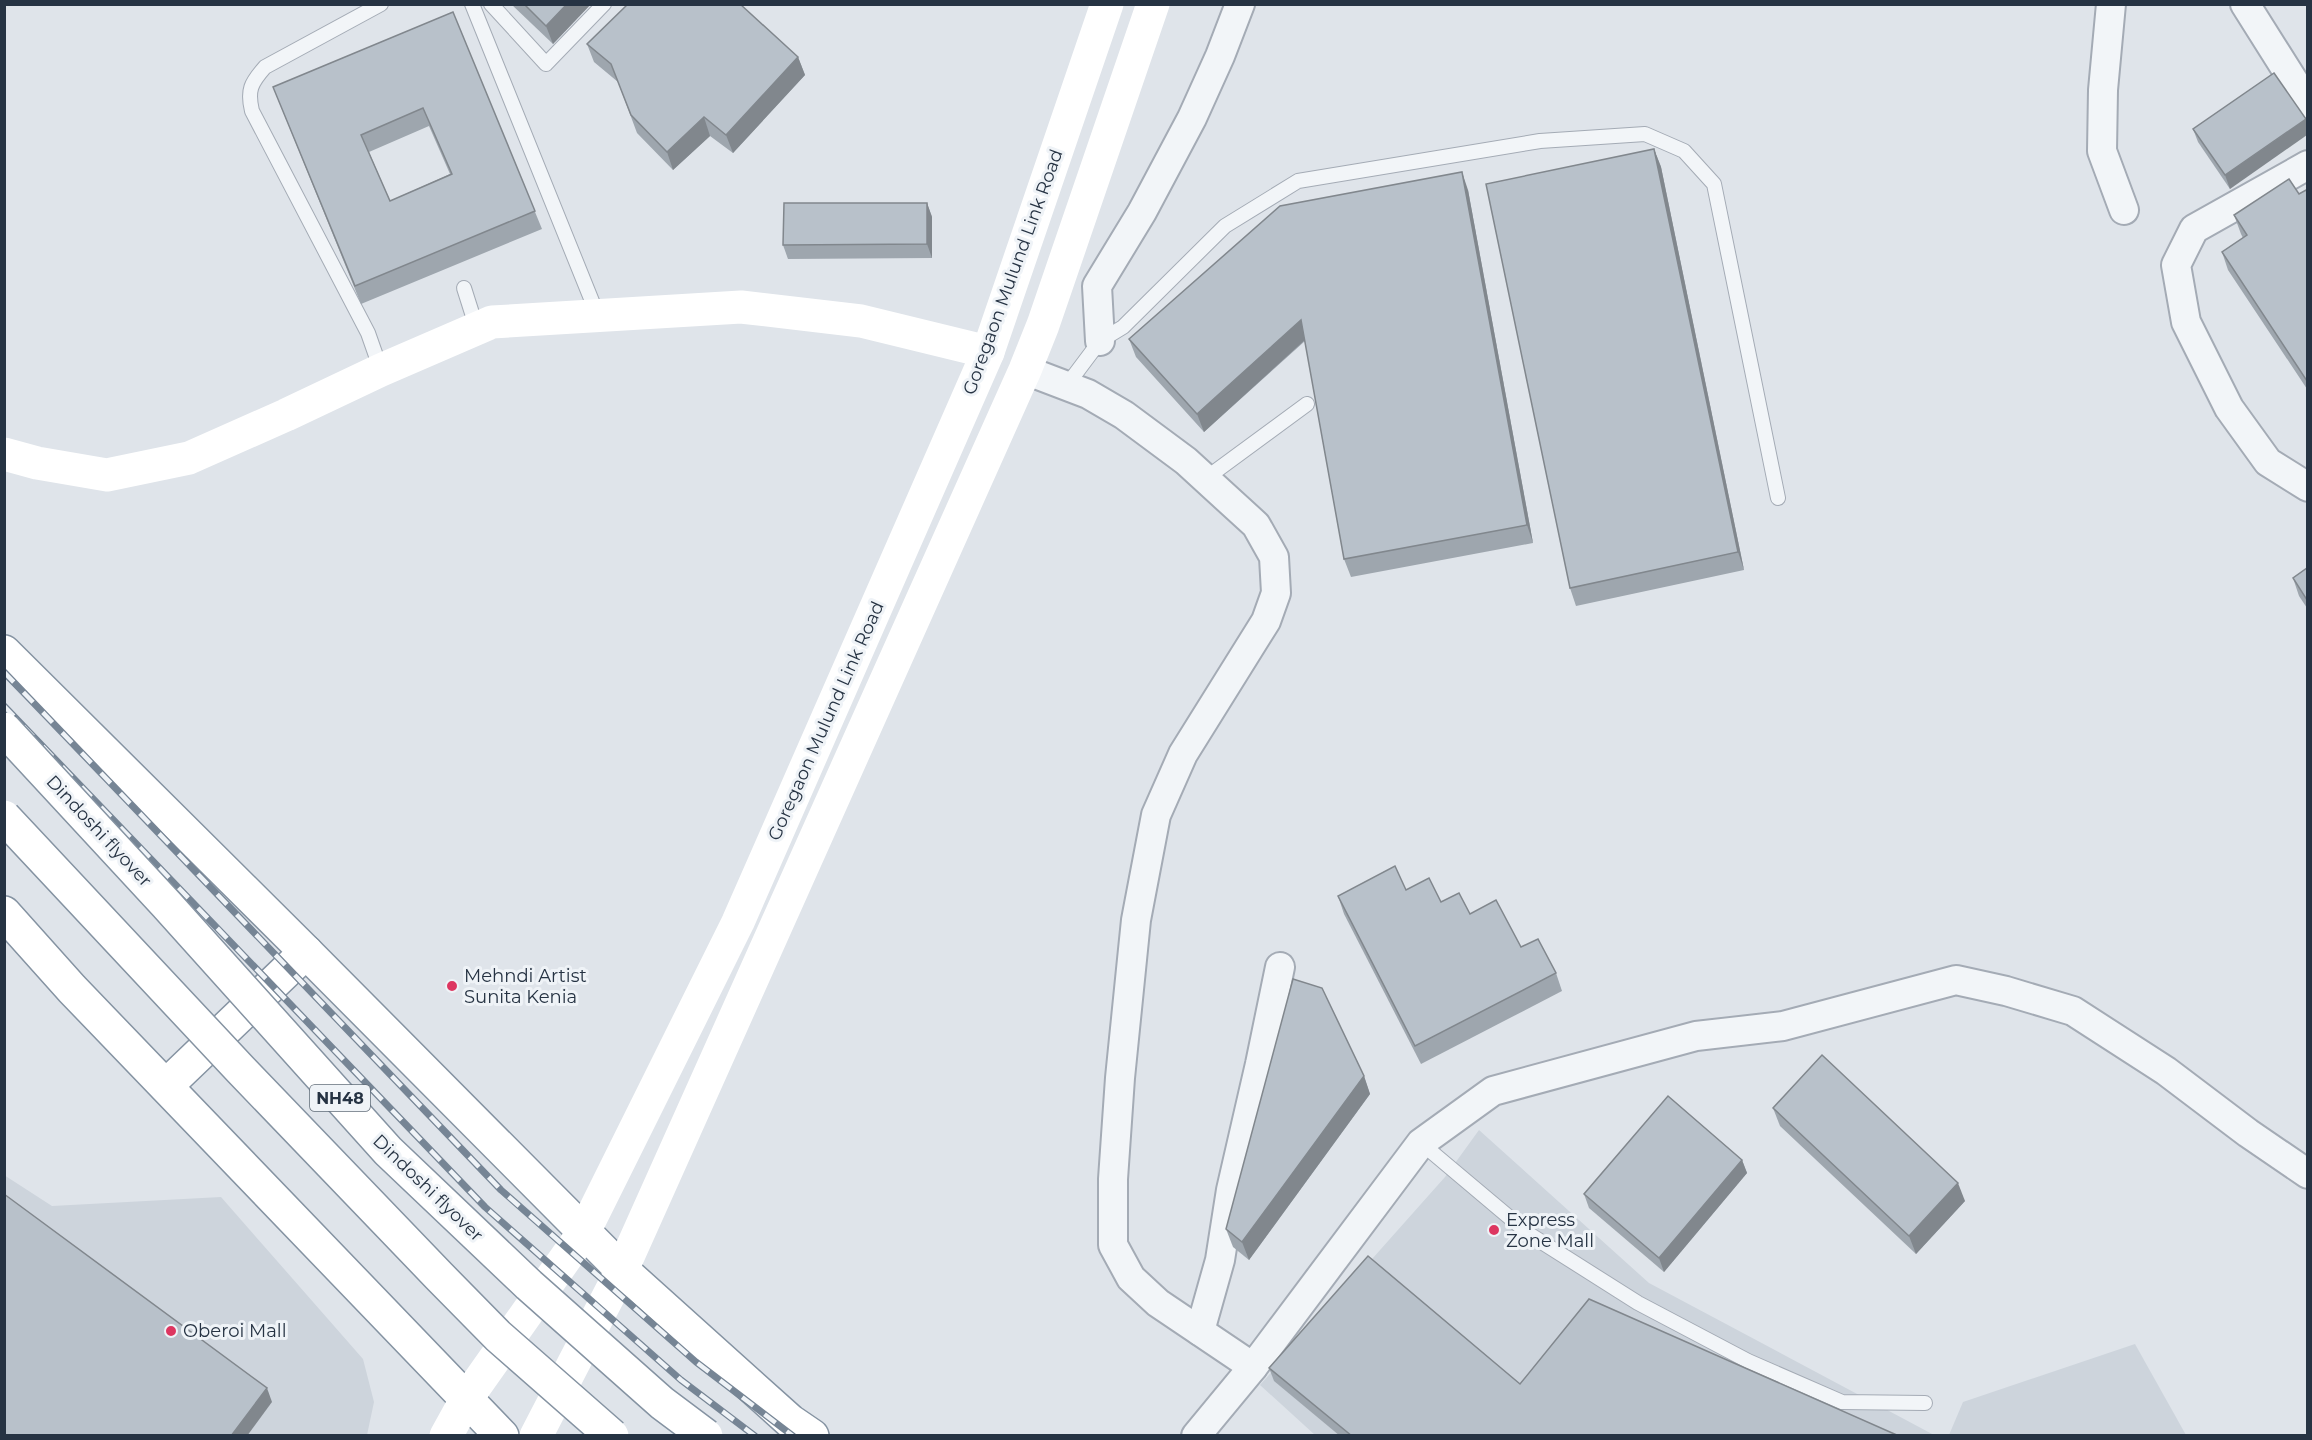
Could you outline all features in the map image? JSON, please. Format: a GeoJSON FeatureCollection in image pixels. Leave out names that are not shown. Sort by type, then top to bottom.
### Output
{"type":"FeatureCollection","features":[{"type":"Feature","properties":{"kind":"main road","name":"Goregaon Mulund Link Road"},"geometry":{"type":"LineString","coordinates":[[446,1436],[467,1398],[584,1232],[738,922],[988,352],[1107,4]]}},
{"type":"Feature","properties":{"kind":"main road","name":"Goregaon Mulund Link Road"},"geometry":{"type":"LineString","coordinates":[[536,1436],[622,1270],[1025,370],[1043,325],[1153,4]]}},
{"type":"Feature","properties":{"kind":"main road"},"geometry":{"type":"LineString","coordinates":[[4,454],[38,463],[107,475],[189,458],[492,322],[741,307],[861,321],[988,352]]}},
{"type":"Feature","properties":{"kind":"main road"},"geometry":{"type":"LineString","coordinates":[[4,652],[622,1270],[790,1421],[812,1436]]}},
{"type":"Feature","properties":{"kind":"main road","name":"Dindoshi flyover"},"geometry":{"type":"LineString","coordinates":[[4,729],[166,904],[388,1151],[537,1293],[662,1403],[706,1436]]}},
{"type":"Feature","properties":{"kind":"main road","name":"NH48"},"geometry":{"type":"LineString","coordinates":[[4,817],[439,1276],[498,1336],[612,1436]]}},
{"type":"Feature","properties":{"kind":"main road"},"geometry":{"type":"LineString","coordinates":[[4,913],[72,989],[502,1436]]}},
{"type":"Feature","properties":{"kind":"main road"},"geometry":{"type":"LineString","coordinates":[[166,1086],[306,952]]}},
{"type":"Feature","properties":{"kind":"street"},"geometry":{"type":"LineString","coordinates":[[1100,341],[1097,286],[1142,212],[1191,118],[1220,56],[1240,4]]}},
{"type":"Feature","properties":{"kind":"street"},"geometry":{"type":"LineString","coordinates":[[2111,4],[2103,90],[2102,151],[2124,210]]}},
{"type":"Feature","properties":{"kind":"street"},"geometry":{"type":"LineString","coordinates":[[2245,4],[2307,104]]}},
{"type":"Feature","properties":{"kind":"street"},"geometry":{"type":"LineString","coordinates":[[2307,165],[2194,229],[2176,265],[2186,322],[2229,408],[2268,462],[2307,487]]}},
{"type":"Feature","properties":{"kind":"street"},"geometry":{"type":"LineString","coordinates":[[1025,370],[1088,394],[1124,415],[1186,461],[1256,525],[1274,557],[1276,593],[1266,621],[1184,754],[1156,815],[1136,920],[1120,1078],[1113,1179],[1113,1245],[1131,1278],[1158,1303],[1253,1367]]}},
{"type":"Feature","properties":{"kind":"street"},"geometry":{"type":"LineString","coordinates":[[1200,1331],[1221,1260],[1231,1190],[1280,967]]}},
{"type":"Feature","properties":{"kind":"street"},"geometry":{"type":"LineString","coordinates":[[1196,1436],[1253,1367],[1421,1143],[1493,1091],[1696,1036],[1784,1026],[1956,980],[2073,1011],[2166,1071],[2307,1174]]}},
{"type":"Feature","properties":{"kind":"lane"},"geometry":{"type":"LineString","coordinates":[[381,4],[265,67],[253,81],[248,97],[252,111],[368,333],[381,370]]}},
{"type":"Feature","properties":{"kind":"lane"},"geometry":{"type":"LineString","coordinates":[[472,4],[598,316]]}},
{"type":"Feature","properties":{"kind":"lane"},"geometry":{"type":"LineString","coordinates":[[491,4],[546,64],[604,4]]}},
{"type":"Feature","properties":{"kind":"lane"},"geometry":{"type":"LineString","coordinates":[[1066,385],[1100,341],[1123,327],[1225,226],[1298,181],[1540,141],[1645,134],[1684,151],[1714,184],[1778,498]]}},
{"type":"Feature","properties":{"kind":"lane"},"geometry":{"type":"LineString","coordinates":[[464,288],[477,329]]}},
{"type":"Feature","properties":{"kind":"lane"},"geometry":{"type":"LineString","coordinates":[[1205,479],[1307,404]]}},
{"type":"Feature","properties":{"kind":"lane"},"geometry":{"type":"LineString","coordinates":[[1421,1143],[1529,1234],[1638,1303],[1748,1361],[1842,1402],[1925,1402]]}},
{"type":"Feature","properties":{"kind":"shaded area","name":"Express Zone Mall"},"geometry":{"type":"Polygon","coordinates":[[[1479,1130],[1649,1283],[1934,1435],[1315,1435],[1260,1385],[1445,1177],[1479,1130]]]}},
{"type":"Feature","properties":{"kind":"shaded area","name":"Oberoi Mall"},"geometry":{"type":"Polygon","coordinates":[[[4,1175],[52,1206],[221,1197],[363,1359],[374,1402],[367,1435],[5,1435],[4,1175]]]}},
{"type":"Feature","properties":{"kind":"shaded area"},"geometry":{"type":"Polygon","coordinates":[[[2135,1344],[2186,1435],[1949,1435],[1963,1402],[2135,1344]]]}},
{"type":"Feature","properties":{"kind":"building"},"geometry":{"type":"Polygon","coordinates":[[[524,4],[567,4],[546,26],[524,4]]]}},
{"type":"Feature","properties":{"kind":"building"},"geometry":{"type":"Polygon","coordinates":[[[628,4],[740,4],[798,57],[726,135],[704,117],[667,152],[631,115],[611,64],[587,44],[628,4]]]}},
{"type":"Feature","properties":{"kind":"building"},"geometry":{"type":"Polygon","coordinates":[[[453,12],[535,211],[355,286],[273,87],[453,12]],[[423,108],[361,135],[390,201],[452,174],[423,108]]]}},
{"type":"Feature","properties":{"kind":"building"},"geometry":{"type":"Polygon","coordinates":[[[2274,73],[2306,119],[2225,175],[2193,129],[2274,73]]]}},
{"type":"Feature","properties":{"kind":"building"},"geometry":{"type":"Polygon","coordinates":[[[1654,149],[1738,552],[1570,588],[1486,184],[1654,149]]]}},
{"type":"Feature","properties":{"kind":"building"},"geometry":{"type":"Polygon","coordinates":[[[1462,172],[1527,525],[1344,559],[1301,320],[1197,414],[1129,339],[1280,206],[1462,172]]]}},
{"type":"Feature","properties":{"kind":"building"},"geometry":{"type":"Polygon","coordinates":[[[2289,179],[2299,194],[2306,190],[2307,192],[2307,381],[2222,252],[2247,235],[2234,215],[2289,179]]]}},
{"type":"Feature","properties":{"kind":"building"},"geometry":{"type":"Polygon","coordinates":[[[784,203],[927,203],[927,244],[783,245],[784,203]]]}},
{"type":"Feature","properties":{"kind":"building"},"geometry":{"type":"Polygon","coordinates":[[[2307,568],[2307,600],[2293,578],[2307,568]]]}},
{"type":"Feature","properties":{"kind":"building"},"geometry":{"type":"Polygon","coordinates":[[[1395,866],[1406,890],[1429,878],[1441,902],[1459,893],[1470,914],[1496,900],[1521,947],[1538,939],[1556,973],[1415,1046],[1338,896],[1395,866]]]}},
{"type":"Feature","properties":{"kind":"building"},"geometry":{"type":"Polygon","coordinates":[[[1293,979],[1322,988],[1364,1076],[1242,1242],[1226,1229],[1293,979]]]}},
{"type":"Feature","properties":{"kind":"building"},"geometry":{"type":"Polygon","coordinates":[[[1822,1055],[1958,1183],[1909,1236],[1773,1108],[1822,1055]]]}},
{"type":"Feature","properties":{"kind":"building"},"geometry":{"type":"Polygon","coordinates":[[[1668,1096],[1742,1160],[1659,1258],[1584,1194],[1668,1096]]]}},
{"type":"Feature","properties":{"kind":"building"},"geometry":{"type":"Polygon","coordinates":[[[4,1194],[267,1388],[231,1436],[4,1436],[4,1194]]]}},
{"type":"Feature","properties":{"kind":"building"},"geometry":{"type":"Polygon","coordinates":[[[1368,1256],[1520,1384],[1589,1299],[1899,1436],[1352,1436],[1269,1368],[1368,1256]]]}},
{"type":"Feature","properties":{"kind":"railway"},"geometry":{"type":"LineString","coordinates":[[4,672],[501,1190],[696,1362],[793,1436]]}},
{"type":"Feature","properties":{"kind":"railway"},"geometry":{"type":"LineString","coordinates":[[4,706],[485,1207],[681,1380],[755,1436]]}},
{"type":"Feature","properties":{"kind":"place","name":"Mehndi Artist Sunita Kenia"},"geometry":{"type":"Point","coordinates":[452,986]}},
{"type":"Feature","properties":{"kind":"place","name":"Express Zone Mall"},"geometry":{"type":"Point","coordinates":[1494,1230]}},
{"type":"Feature","properties":{"kind":"place","name":"Oberoi Mall"},"geometry":{"type":"Point","coordinates":[171,1331]}}]}
